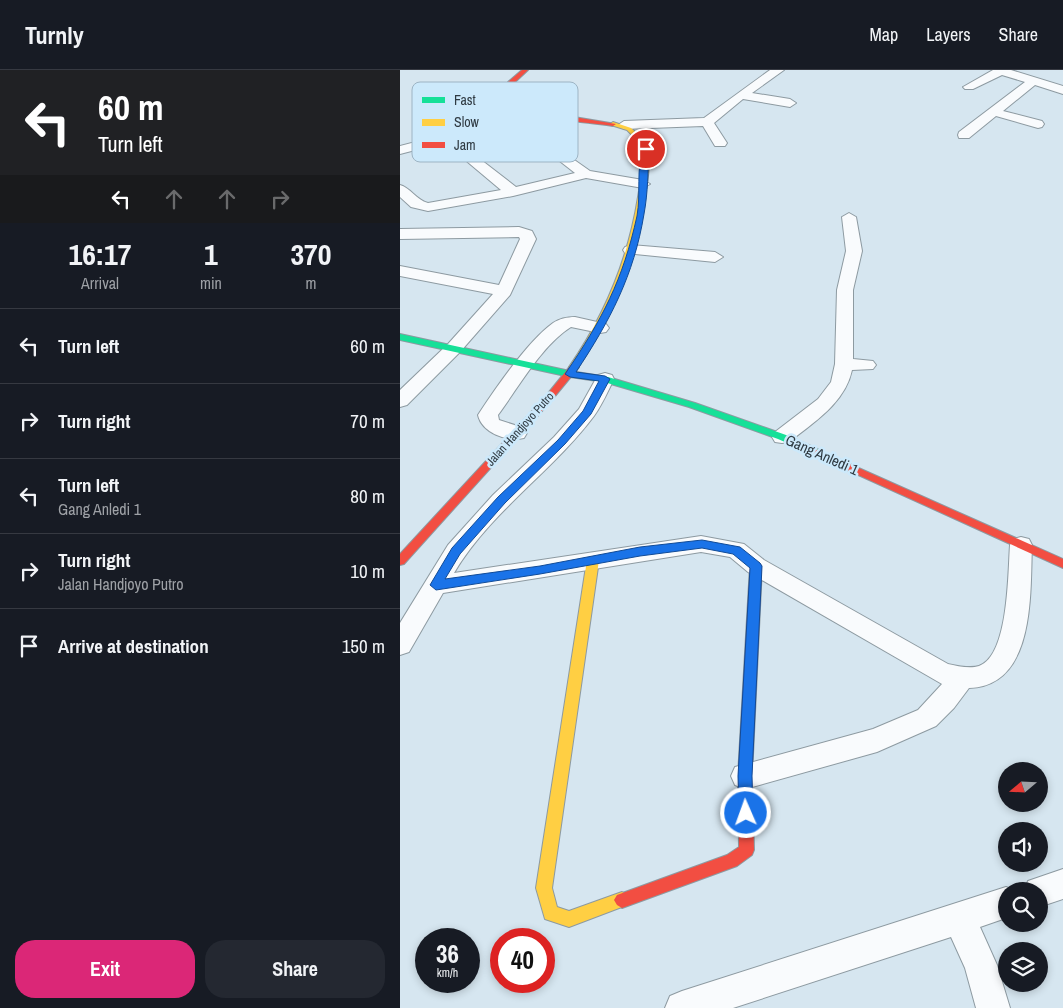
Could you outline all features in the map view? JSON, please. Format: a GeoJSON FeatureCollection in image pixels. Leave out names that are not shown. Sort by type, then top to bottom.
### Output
{"type":"FeatureCollection","features":[{"type":"Feature","properties":{"kind":"street"},"geometry":{"type":"LineString","coordinates":[[511,82],[525,70]]}},
{"type":"Feature","properties":{"kind":"street"},"geometry":{"type":"LineString","coordinates":[[578,118],[624,125],[707,122],[741,95],[778,70]]}},
{"type":"Feature","properties":{"kind":"street"},"geometry":{"type":"LineString","coordinates":[[969,87],[1007,71],[1032,82],[1063,90]]}},
{"type":"Feature","properties":{"kind":"street"},"geometry":{"type":"LineString","coordinates":[[964,135],[1032,82]]}},
{"type":"Feature","properties":{"kind":"street"},"geometry":{"type":"LineString","coordinates":[[741,95],[790,103]]}},
{"type":"Feature","properties":{"kind":"street"},"geometry":{"type":"LineString","coordinates":[[993,112],[1038,124]]}},
{"type":"Feature","properties":{"kind":"street"},"geometry":{"type":"LineString","coordinates":[[707,122],[720,143]]}},
{"type":"Feature","properties":{"kind":"street","name":"Jalan Handjoyo Putro"},"geometry":{"type":"LineString","coordinates":[[400,560],[570,374],[600,328],[624,278],[641,214],[646,149],[642,138],[624,125]]}},
{"type":"Feature","properties":{"kind":"street"},"geometry":{"type":"LineString","coordinates":[[477,162],[513,192]]}},
{"type":"Feature","properties":{"kind":"street"},"geometry":{"type":"LineString","coordinates":[[570,162],[586,174]]}},
{"type":"Feature","properties":{"kind":"street"},"geometry":{"type":"LineString","coordinates":[[400,189],[416,204],[428,207],[513,192],[586,174],[643,184]]}},
{"type":"Feature","properties":{"kind":"street"},"geometry":{"type":"LineString","coordinates":[[782,437],[825,403],[840,383],[844,364],[846,290],[854,251],[849,217]]}},
{"type":"Feature","properties":{"kind":"street"},"geometry":{"type":"LineString","coordinates":[[400,234],[519,232],[527,234],[528,239],[504,291],[454,348],[400,401]]}},
{"type":"Feature","properties":{"kind":"street"},"geometry":{"type":"LineString","coordinates":[[631,250],[716,257]]}},
{"type":"Feature","properties":{"kind":"street"},"geometry":{"type":"LineString","coordinates":[[400,271],[504,291]]}},
{"type":"Feature","properties":{"kind":"street"},"geometry":{"type":"LineString","coordinates":[[517,433],[498,428],[490,423],[488,415],[525,364],[565,323],[576,322],[600,328]]}},
{"type":"Feature","properties":{"kind":"street","name":"Gang Anledi 1"},"geometry":{"type":"LineString","coordinates":[[400,337],[570,374],[605,379],[692,405],[782,437],[1063,564]]}},
{"type":"Feature","properties":{"kind":"street"},"geometry":{"type":"LineString","coordinates":[[844,364],[867,365]]}},
{"type":"Feature","properties":{"kind":"street"},"geometry":{"type":"LineString","coordinates":[[400,645],[456,551],[502,500],[562,442],[587,412],[605,379]]}},
{"type":"Feature","properties":{"kind":"street"},"geometry":{"type":"LineString","coordinates":[[436,585],[702,544],[736,550],[756,566],[943,674],[962,677],[978,676],[992,671],[1005,656],[1014,628],[1021,545]]}},
{"type":"Feature","properties":{"kind":"street"},"geometry":{"type":"LineString","coordinates":[[593,560],[544,888],[552,914],[569,919],[732,861],[747,850],[745,776],[756,566]]}},
{"type":"Feature","properties":{"kind":"street"},"geometry":{"type":"LineString","coordinates":[[745,776],[877,740],[927,718],[962,677]]}},
{"type":"Feature","properties":{"kind":"street"},"geometry":{"type":"LineString","coordinates":[[1048,889],[1063,884]]}},
{"type":"Feature","properties":{"kind":"street"},"geometry":{"type":"LineString","coordinates":[[682,1008],[998,906]]}},
{"type":"Feature","properties":{"kind":"street"},"geometry":{"type":"LineString","coordinates":[[959,919],[980,965],[993,1008]]}},
{"type":"Feature","properties":{"kind":"traffic: fast"},"geometry":{"type":"LineString","coordinates":[[400,337],[570,374],[605,379],[692,405],[782,437],[816,452]]}},
{"type":"Feature","properties":{"kind":"traffic: slow"},"geometry":{"type":"LineString","coordinates":[[574,367],[600,326],[620,282],[634,236],[643,188],[646,154],[644,143],[629,129],[613,124]]}},
{"type":"Feature","properties":{"kind":"traffic: slow"},"geometry":{"type":"LineString","coordinates":[[593,560],[544,888],[551,913],[569,919],[622,900]]}},
{"type":"Feature","properties":{"kind":"traffic: jam"},"geometry":{"type":"LineString","coordinates":[[511,82],[525,70]]}},
{"type":"Feature","properties":{"kind":"traffic: jam"},"geometry":{"type":"LineString","coordinates":[[578,119],[613,124]]}},
{"type":"Feature","properties":{"kind":"traffic: jam"},"geometry":{"type":"LineString","coordinates":[[400,561],[548,399],[574,367]]}},
{"type":"Feature","properties":{"kind":"traffic: jam"},"geometry":{"type":"LineString","coordinates":[[816,452],[1063,564]]}},
{"type":"Feature","properties":{"kind":"traffic: jam"},"geometry":{"type":"LineString","coordinates":[[622,900],[732,861],[747,850],[745,776],[756,566]]}},
{"type":"Feature","properties":{"kind":"route"},"geometry":{"type":"LineString","coordinates":[[646,149],[641,214],[624,278],[600,328],[570,374],[605,379],[587,412],[562,442],[502,500],[456,551],[436,585],[540,570],[640,552],[702,544],[736,550],[756,566],[745,776],[746,813]]}}]}
